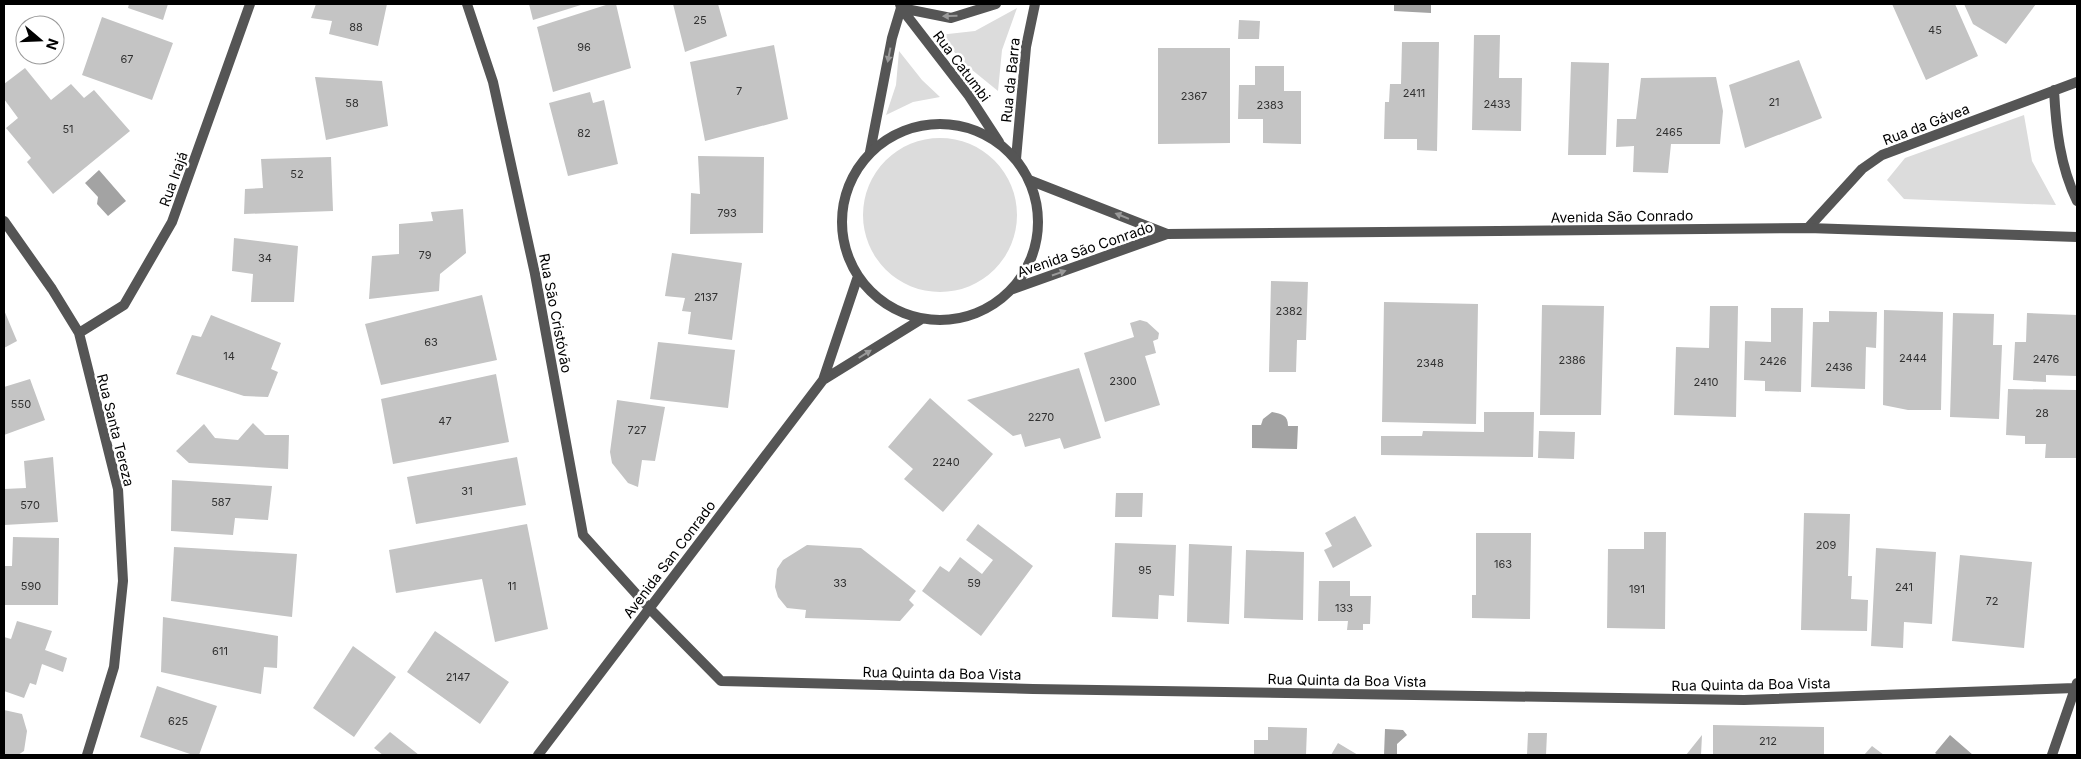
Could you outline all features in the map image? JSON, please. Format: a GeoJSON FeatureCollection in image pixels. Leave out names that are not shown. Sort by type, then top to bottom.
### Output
{"type":"FeatureCollection","features":[{"type":"Feature","properties":{"kind":"street","name":"Rua Irajá"},"geometry":{"type":"LineString","coordinates":[[79,333],[124,305],[172,222],[250,4]]}},
{"type":"Feature","properties":{"kind":"street","name":"Rua São Cristóvão"},"geometry":{"type":"LineString","coordinates":[[467,4],[493,82],[506,140],[535,274],[583,535],[649,608]]}},
{"type":"Feature","properties":{"kind":"street","name":"Rua Catumbi"},"geometry":{"type":"LineString","coordinates":[[900,6],[951,18],[996,4]]}},
{"type":"Feature","properties":{"kind":"street","name":"Rua da Barra"},"geometry":{"type":"LineString","coordinates":[[1016,159],[1026,47],[1035,4]]}},
{"type":"Feature","properties":{"kind":"street","name":"Rua Catumbi"},"geometry":{"type":"LineString","coordinates":[[900,6],[969,96],[998,142]]}},
{"type":"Feature","properties":{"kind":"street"},"geometry":{"type":"LineString","coordinates":[[870,152],[900,6]]}},
{"type":"Feature","properties":{"kind":"street","name":"Rua da Gávea"},"geometry":{"type":"LineString","coordinates":[[1808,228],[1862,169],[1882,155],[2077,82]]}},
{"type":"Feature","properties":{"kind":"street"},"geometry":{"type":"LineString","coordinates":[[2054,90],[2056,135],[2070,185],[2077,201]]}},
{"type":"Feature","properties":{"kind":"street"},"geometry":{"type":"LineString","coordinates":[[947,123],[974,129],[998,142],[1016,159],[1029,180],[1037,207],[1038,237],[1029,265],[1013,289],[986,309],[954,320],[920,320],[890,308],[858,279],[850,263],[841,235],[842,205],[852,177],[870,152],[892,136],[918,125],[947,123]]}},
{"type":"Feature","properties":{"kind":"street","name":"Avenida São Conrado"},"geometry":{"type":"LineString","coordinates":[[1029,180],[1167,234]]}},
{"type":"Feature","properties":{"kind":"street","name":"Rua Santa Tereza"},"geometry":{"type":"LineString","coordinates":[[4,221],[52,289],[79,333],[118,489],[123,580],[114,667],[87,755]]}},
{"type":"Feature","properties":{"kind":"street","name":"Avenida São Conrado"},"geometry":{"type":"LineString","coordinates":[[1013,289],[1167,234],[1808,228],[2077,236]]}},
{"type":"Feature","properties":{"kind":"street","name":"Avenida San Conrado"},"geometry":{"type":"LineString","coordinates":[[538,755],[823,380],[858,279]]}},
{"type":"Feature","properties":{"kind":"street","name":"Avenida San Conrado"},"geometry":{"type":"LineString","coordinates":[[823,380],[920,320]]}},
{"type":"Feature","properties":{"kind":"street","name":"Rua Quinta da Boa Vista"},"geometry":{"type":"LineString","coordinates":[[649,608],[721,681],[1043,689],[1744,700],[2076,685]]}},
{"type":"Feature","properties":{"kind":"street"},"geometry":{"type":"LineString","coordinates":[[2052,755],[2076,685]]}},
{"type":"Feature","properties":{"kind":"shaded area"},"geometry":{"type":"Polygon","coordinates":[[[1394,4],[1431,4],[1431,13],[1394,11],[1394,4]]]}},
{"type":"Feature","properties":{"kind":"shaded area"},"geometry":{"type":"Polygon","coordinates":[[[1017,8],[1002,50],[998,91],[966,65],[939,35],[975,31],[1017,8]]]}},
{"type":"Feature","properties":{"kind":"shaded area"},"geometry":{"type":"Polygon","coordinates":[[[899,51],[922,80],[940,97],[913,102],[886,115],[896,85],[899,51]]]}},
{"type":"Feature","properties":{"kind":"shaded area"},"geometry":{"type":"Polygon","coordinates":[[[2024,115],[2032,161],[2056,205],[1904,199],[1887,180],[1905,158],[2024,115]]]}},
{"type":"Feature","properties":{"kind":"shaded area"},"geometry":{"type":"Polygon","coordinates":[[[940,138],[955,139],[970,144],[995,160],[1011,185],[1016,200],[1016,230],[1011,245],[995,270],[970,286],[955,291],[940,292],[925,291],[910,286],[885,270],[869,245],[864,230],[863,215],[864,200],[869,185],[885,160],[910,144],[925,139],[940,138]]]}},
{"type":"Feature","properties":{"kind":"shaded area"},"geometry":{"type":"Polygon","coordinates":[[[99,170],[126,201],[108,216],[97,204],[98,197],[85,183],[99,170]]]}},
{"type":"Feature","properties":{"kind":"shaded area"},"geometry":{"type":"Polygon","coordinates":[[[1272,412],[1284,416],[1287,419],[1288,426],[1298,426],[1297,449],[1252,448],[1252,425],[1261,425],[1263,419],[1272,412]]]}},
{"type":"Feature","properties":{"kind":"shaded area"},"geometry":{"type":"Polygon","coordinates":[[[1385,729],[1403,730],[1407,735],[1397,744],[1397,755],[1384,755],[1385,729]]]}},
{"type":"Feature","properties":{"kind":"shaded area"},"geometry":{"type":"Polygon","coordinates":[[[1950,735],[1973,755],[1938,755],[1935,753],[1950,735]]]}},
{"type":"Feature","properties":{"kind":"building"},"geometry":{"type":"Polygon","coordinates":[[[129,4],[168,4],[163,20],[128,8],[129,4]]]}},
{"type":"Feature","properties":{"kind":"building"},"geometry":{"type":"Polygon","coordinates":[[[316,4],[387,4],[378,46],[329,34],[332,21],[311,18],[316,4]]]}},
{"type":"Feature","properties":{"kind":"building"},"geometry":{"type":"Polygon","coordinates":[[[529,4],[584,4],[533,20],[529,4]]]}},
{"type":"Feature","properties":{"kind":"building"},"geometry":{"type":"Polygon","coordinates":[[[609,4],[616,4],[631,68],[553,92],[537,27],[609,4]]]}},
{"type":"Feature","properties":{"kind":"building"},"geometry":{"type":"Polygon","coordinates":[[[673,4],[718,4],[727,36],[685,52],[673,4]]]}},
{"type":"Feature","properties":{"kind":"building"},"geometry":{"type":"Polygon","coordinates":[[[1892,4],[1955,4],[1978,56],[1926,80],[1892,4]]]}},
{"type":"Feature","properties":{"kind":"building"},"geometry":{"type":"Polygon","coordinates":[[[1964,4],[2036,4],[2006,44],[1973,24],[1964,4]]]}},
{"type":"Feature","properties":{"kind":"building"},"geometry":{"type":"Polygon","coordinates":[[[102,17],[173,43],[152,100],[82,75],[102,17]]]}},
{"type":"Feature","properties":{"kind":"building"},"geometry":{"type":"Polygon","coordinates":[[[1239,20],[1260,21],[1259,39],[1238,39],[1239,20]]]}},
{"type":"Feature","properties":{"kind":"building"},"geometry":{"type":"Polygon","coordinates":[[[1474,35],[1500,35],[1499,78],[1522,78],[1521,131],[1472,130],[1474,35]]]}},
{"type":"Feature","properties":{"kind":"building"},"geometry":{"type":"Polygon","coordinates":[[[1402,42],[1439,42],[1437,151],[1417,150],[1417,139],[1384,139],[1385,102],[1389,102],[1390,84],[1401,84],[1402,42]]]}},
{"type":"Feature","properties":{"kind":"building"},"geometry":{"type":"Polygon","coordinates":[[[774,45],[788,119],[705,141],[690,62],[774,45]]]}},
{"type":"Feature","properties":{"kind":"building"},"geometry":{"type":"Polygon","coordinates":[[[1158,48],[1230,48],[1230,143],[1158,144],[1158,48]]]}},
{"type":"Feature","properties":{"kind":"building"},"geometry":{"type":"Polygon","coordinates":[[[1799,60],[1822,118],[1745,148],[1729,85],[1799,60]]]}},
{"type":"Feature","properties":{"kind":"building"},"geometry":{"type":"Polygon","coordinates":[[[1571,62],[1609,63],[1606,155],[1568,155],[1571,62]]]}},
{"type":"Feature","properties":{"kind":"building"},"geometry":{"type":"Polygon","coordinates":[[[1255,66],[1284,66],[1284,91],[1301,91],[1301,144],[1263,143],[1263,119],[1238,119],[1239,85],[1255,85],[1255,66]]]}},
{"type":"Feature","properties":{"kind":"building"},"geometry":{"type":"Polygon","coordinates":[[[25,68],[51,100],[71,84],[84,98],[94,90],[130,131],[53,194],[27,162],[31,158],[6,128],[18,118],[4,99],[4,84],[25,68]]]}},
{"type":"Feature","properties":{"kind":"building"},"geometry":{"type":"Polygon","coordinates":[[[315,77],[382,81],[388,126],[326,140],[315,77]]]}},
{"type":"Feature","properties":{"kind":"building"},"geometry":{"type":"Polygon","coordinates":[[[1716,77],[1723,111],[1720,144],[1671,144],[1668,173],[1633,172],[1634,146],[1616,147],[1617,119],[1636,119],[1641,78],[1716,77]]]}},
{"type":"Feature","properties":{"kind":"building"},"geometry":{"type":"Polygon","coordinates":[[[590,92],[593,103],[604,100],[618,164],[568,176],[549,103],[590,92]]]}},
{"type":"Feature","properties":{"kind":"building"},"geometry":{"type":"Polygon","coordinates":[[[698,156],[764,157],[763,233],[690,234],[691,193],[700,194],[698,156]]]}},
{"type":"Feature","properties":{"kind":"building"},"geometry":{"type":"Polygon","coordinates":[[[331,157],[333,211],[244,214],[245,189],[263,188],[261,159],[331,157]]]}},
{"type":"Feature","properties":{"kind":"building"},"geometry":{"type":"Polygon","coordinates":[[[463,209],[466,253],[440,274],[439,291],[369,299],[372,256],[399,254],[399,224],[433,221],[431,212],[463,209]]]}},
{"type":"Feature","properties":{"kind":"building"},"geometry":{"type":"Polygon","coordinates":[[[234,238],[298,246],[294,302],[251,302],[253,274],[232,271],[234,238]]]}},
{"type":"Feature","properties":{"kind":"building"},"geometry":{"type":"Polygon","coordinates":[[[672,253],[742,263],[732,340],[688,334],[691,312],[682,311],[685,298],[665,296],[672,253]]]}},
{"type":"Feature","properties":{"kind":"building"},"geometry":{"type":"Polygon","coordinates":[[[1271,281],[1308,282],[1306,340],[1297,340],[1296,372],[1269,372],[1271,281]]]}},
{"type":"Feature","properties":{"kind":"building"},"geometry":{"type":"Polygon","coordinates":[[[482,295],[497,360],[381,385],[365,324],[482,295]]]}},
{"type":"Feature","properties":{"kind":"building"},"geometry":{"type":"Polygon","coordinates":[[[1384,302],[1478,304],[1476,424],[1382,422],[1384,302]]]}},
{"type":"Feature","properties":{"kind":"building"},"geometry":{"type":"Polygon","coordinates":[[[1542,305],[1604,306],[1601,415],[1540,415],[1542,305]]]}},
{"type":"Feature","properties":{"kind":"building"},"geometry":{"type":"Polygon","coordinates":[[[1710,306],[1738,306],[1736,417],[1674,415],[1676,347],[1709,348],[1710,306]]]}},
{"type":"Feature","properties":{"kind":"building"},"geometry":{"type":"Polygon","coordinates":[[[1771,308],[1803,308],[1801,392],[1765,391],[1765,381],[1744,380],[1745,341],[1771,342],[1771,308]]]}},
{"type":"Feature","properties":{"kind":"building"},"geometry":{"type":"Polygon","coordinates":[[[4,310],[17,341],[4,348],[4,310]]]}},
{"type":"Feature","properties":{"kind":"building"},"geometry":{"type":"Polygon","coordinates":[[[1884,310],[1943,312],[1941,410],[1908,410],[1883,405],[1884,310]]]}},
{"type":"Feature","properties":{"kind":"building"},"geometry":{"type":"Polygon","coordinates":[[[1829,311],[1877,312],[1876,348],[1866,347],[1865,389],[1811,387],[1813,322],[1829,322],[1829,311]]]}},
{"type":"Feature","properties":{"kind":"building"},"geometry":{"type":"Polygon","coordinates":[[[1953,313],[1994,314],[1993,345],[2002,345],[1999,419],[1950,417],[1953,313]]]}},
{"type":"Feature","properties":{"kind":"building"},"geometry":{"type":"Polygon","coordinates":[[[2027,313],[2077,315],[2077,376],[2046,375],[2046,382],[2013,380],[2015,342],[2026,342],[2027,313]]]}},
{"type":"Feature","properties":{"kind":"building"},"geometry":{"type":"Polygon","coordinates":[[[211,315],[281,343],[271,369],[278,372],[268,397],[244,396],[176,374],[192,335],[201,337],[211,315]]]}},
{"type":"Feature","properties":{"kind":"building"},"geometry":{"type":"Polygon","coordinates":[[[1140,320],[1147,322],[1159,333],[1158,339],[1153,341],[1156,353],[1145,356],[1160,405],[1105,422],[1084,353],[1134,337],[1130,323],[1140,320]]]}},
{"type":"Feature","properties":{"kind":"building"},"geometry":{"type":"Polygon","coordinates":[[[658,342],[735,350],[728,408],[650,399],[658,342]]]}},
{"type":"Feature","properties":{"kind":"building"},"geometry":{"type":"Polygon","coordinates":[[[1079,368],[1101,438],[1064,449],[1060,438],[1025,447],[1021,434],[1013,436],[967,400],[1079,368]]]}},
{"type":"Feature","properties":{"kind":"building"},"geometry":{"type":"Polygon","coordinates":[[[496,374],[509,442],[393,464],[381,399],[496,374]]]}},
{"type":"Feature","properties":{"kind":"building"},"geometry":{"type":"Polygon","coordinates":[[[30,379],[45,420],[4,435],[4,387],[30,379]]]}},
{"type":"Feature","properties":{"kind":"building"},"geometry":{"type":"Polygon","coordinates":[[[2008,389],[2077,390],[2077,458],[2045,458],[2046,444],[2025,444],[2025,436],[2006,435],[2008,389]]]}},
{"type":"Feature","properties":{"kind":"building"},"geometry":{"type":"Polygon","coordinates":[[[930,398],[993,454],[943,512],[904,479],[913,469],[888,447],[930,398]]]}},
{"type":"Feature","properties":{"kind":"building"},"geometry":{"type":"Polygon","coordinates":[[[617,400],[665,407],[655,461],[642,460],[638,487],[628,483],[612,463],[610,452],[617,400]]]}},
{"type":"Feature","properties":{"kind":"building"},"geometry":{"type":"Polygon","coordinates":[[[1484,412],[1534,412],[1533,457],[1381,455],[1381,436],[1422,436],[1423,431],[1484,432],[1484,412]]]}},
{"type":"Feature","properties":{"kind":"building"},"geometry":{"type":"Polygon","coordinates":[[[253,423],[265,435],[289,435],[288,469],[189,463],[176,451],[204,424],[215,438],[238,440],[253,423]]]}},
{"type":"Feature","properties":{"kind":"building"},"geometry":{"type":"Polygon","coordinates":[[[1539,431],[1575,432],[1574,459],[1538,458],[1539,431]]]}},
{"type":"Feature","properties":{"kind":"building"},"geometry":{"type":"Polygon","coordinates":[[[53,457],[58,522],[4,525],[4,489],[26,488],[24,461],[53,457]]]}},
{"type":"Feature","properties":{"kind":"building"},"geometry":{"type":"Polygon","coordinates":[[[517,457],[526,505],[416,524],[407,477],[517,457]]]}},
{"type":"Feature","properties":{"kind":"building"},"geometry":{"type":"Polygon","coordinates":[[[172,480],[272,486],[268,520],[235,518],[233,535],[171,531],[172,480]]]}},
{"type":"Feature","properties":{"kind":"building"},"geometry":{"type":"Polygon","coordinates":[[[1116,493],[1143,493],[1142,517],[1115,517],[1116,493]]]}},
{"type":"Feature","properties":{"kind":"building"},"geometry":{"type":"Polygon","coordinates":[[[1804,513],[1850,514],[1848,576],[1852,576],[1851,599],[1868,600],[1867,631],[1801,630],[1804,513]]]}},
{"type":"Feature","properties":{"kind":"building"},"geometry":{"type":"Polygon","coordinates":[[[1355,516],[1372,546],[1333,568],[1324,550],[1332,546],[1325,533],[1355,516]]]}},
{"type":"Feature","properties":{"kind":"building"},"geometry":{"type":"Polygon","coordinates":[[[527,524],[548,629],[495,642],[482,579],[396,593],[389,550],[527,524]]]}},
{"type":"Feature","properties":{"kind":"building"},"geometry":{"type":"Polygon","coordinates":[[[978,524],[1033,566],[981,636],[922,591],[940,566],[949,572],[960,557],[982,574],[993,560],[966,540],[978,524]]]}},
{"type":"Feature","properties":{"kind":"building"},"geometry":{"type":"Polygon","coordinates":[[[1644,532],[1666,532],[1665,629],[1607,628],[1608,549],[1644,549],[1644,532]]]}},
{"type":"Feature","properties":{"kind":"building"},"geometry":{"type":"Polygon","coordinates":[[[1476,533],[1531,533],[1530,619],[1472,618],[1472,595],[1476,595],[1476,533]]]}},
{"type":"Feature","properties":{"kind":"building"},"geometry":{"type":"Polygon","coordinates":[[[13,537],[59,538],[58,605],[4,605],[4,566],[12,566],[13,537]]]}},
{"type":"Feature","properties":{"kind":"building"},"geometry":{"type":"Polygon","coordinates":[[[1115,543],[1176,545],[1174,596],[1159,595],[1158,619],[1112,617],[1115,543]]]}},
{"type":"Feature","properties":{"kind":"building"},"geometry":{"type":"Polygon","coordinates":[[[1189,544],[1232,546],[1229,624],[1187,622],[1189,544]]]}},
{"type":"Feature","properties":{"kind":"building"},"geometry":{"type":"Polygon","coordinates":[[[807,545],[861,548],[916,591],[909,600],[914,605],[900,621],[805,618],[806,610],[787,608],[778,597],[775,587],[777,569],[783,560],[807,545]]]}},
{"type":"Feature","properties":{"kind":"building"},"geometry":{"type":"Polygon","coordinates":[[[174,547],[297,554],[292,617],[171,601],[174,547]]]}},
{"type":"Feature","properties":{"kind":"building"},"geometry":{"type":"Polygon","coordinates":[[[1876,548],[1936,552],[1932,624],[1904,622],[1903,648],[1871,646],[1876,548]]]}},
{"type":"Feature","properties":{"kind":"building"},"geometry":{"type":"Polygon","coordinates":[[[1246,550],[1304,552],[1303,620],[1244,618],[1246,550]]]}},
{"type":"Feature","properties":{"kind":"building"},"geometry":{"type":"Polygon","coordinates":[[[1960,555],[2032,562],[2024,648],[1952,641],[1960,555]]]}},
{"type":"Feature","properties":{"kind":"building"},"geometry":{"type":"Polygon","coordinates":[[[1319,581],[1350,581],[1350,596],[1371,596],[1370,624],[1363,624],[1363,630],[1347,630],[1348,621],[1318,621],[1319,581]]]}},
{"type":"Feature","properties":{"kind":"building"},"geometry":{"type":"Polygon","coordinates":[[[163,617],[278,636],[277,668],[264,667],[261,694],[161,672],[163,617]]]}},
{"type":"Feature","properties":{"kind":"building"},"geometry":{"type":"Polygon","coordinates":[[[17,621],[52,631],[45,650],[67,658],[63,672],[42,664],[36,685],[30,683],[24,698],[4,691],[4,637],[11,639],[17,621]]]}},
{"type":"Feature","properties":{"kind":"building"},"geometry":{"type":"Polygon","coordinates":[[[435,631],[509,682],[480,724],[407,672],[435,631]]]}},
{"type":"Feature","properties":{"kind":"building"},"geometry":{"type":"Polygon","coordinates":[[[353,646],[396,677],[354,737],[313,708],[353,646]]]}},
{"type":"Feature","properties":{"kind":"building"},"geometry":{"type":"Polygon","coordinates":[[[157,686],[217,706],[199,755],[193,755],[140,737],[157,686]]]}},
{"type":"Feature","properties":{"kind":"building"},"geometry":{"type":"Polygon","coordinates":[[[4,710],[22,714],[27,731],[24,751],[18,755],[4,755],[4,710]]]}},
{"type":"Feature","properties":{"kind":"building"},"geometry":{"type":"Polygon","coordinates":[[[1713,725],[1824,727],[1824,755],[1713,755],[1713,725]]]}},
{"type":"Feature","properties":{"kind":"building"},"geometry":{"type":"Polygon","coordinates":[[[1268,727],[1307,728],[1306,755],[1254,755],[1254,740],[1268,740],[1268,727]]]}},
{"type":"Feature","properties":{"kind":"building"},"geometry":{"type":"Polygon","coordinates":[[[390,732],[419,755],[383,755],[374,748],[390,732]]]}},
{"type":"Feature","properties":{"kind":"building"},"geometry":{"type":"Polygon","coordinates":[[[1528,733],[1547,733],[1546,755],[1527,755],[1528,733]]]}},
{"type":"Feature","properties":{"kind":"building"},"geometry":{"type":"Polygon","coordinates":[[[1702,735],[1701,755],[1686,755],[1702,735]]]}},
{"type":"Feature","properties":{"kind":"building"},"geometry":{"type":"Polygon","coordinates":[[[1338,743],[1358,755],[1331,755],[1338,743]]]}},
{"type":"Feature","properties":{"kind":"building"},"geometry":{"type":"Polygon","coordinates":[[[1872,746],[1884,755],[1864,755],[1872,746]]]}}]}
